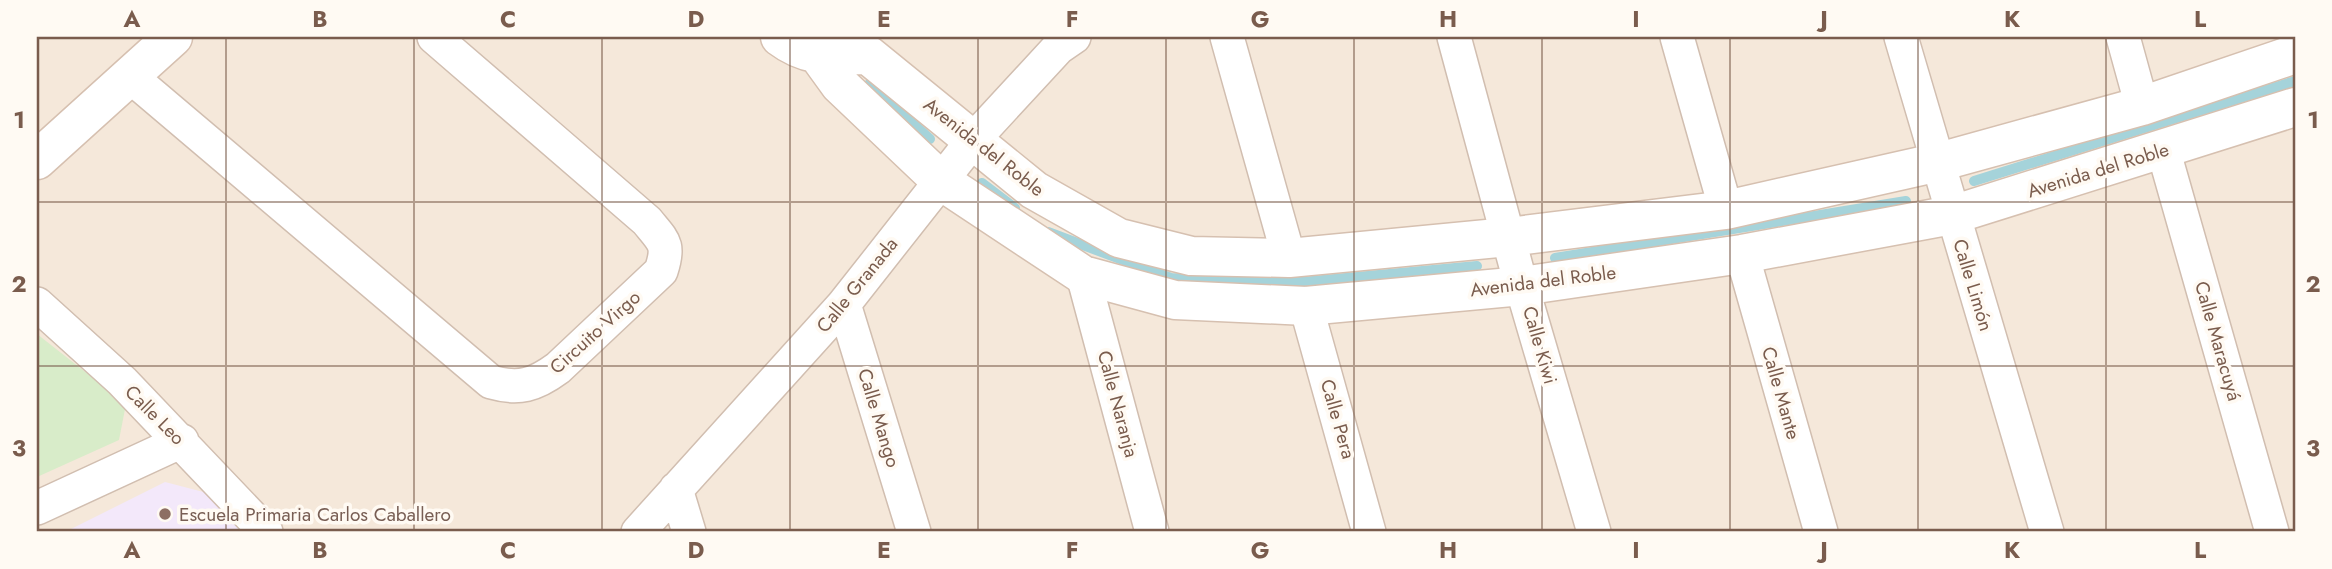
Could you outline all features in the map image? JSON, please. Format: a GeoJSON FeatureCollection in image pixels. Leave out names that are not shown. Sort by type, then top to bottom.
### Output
{"type":"FeatureCollection","features":[{"type":"Feature","properties":{"kind":"street"},"geometry":{"type":"LineString","coordinates":[[37,160],[173,37]]}},
{"type":"Feature","properties":{"kind":"street","name":"Circuito Virgo"},"geometry":{"type":"LineString","coordinates":[[131,77],[491,382],[510,388],[526,385],[544,378],[567,359],[661,271],[667,254],[663,240],[647,221],[434,37]]}},
{"type":"Feature","properties":{"kind":"street"},"geometry":{"type":"LineString","coordinates":[[780,37],[829,71],[875,46]]}},
{"type":"Feature","properties":{"kind":"street","name":"Calle Granada"},"geometry":{"type":"LineString","coordinates":[[638,532],[845,304],[974,139],[1058,48],[1074,37]]}},
{"type":"Feature","properties":{"kind":"street"},"geometry":{"type":"LineString","coordinates":[[1227,37],[1289,258]]}},
{"type":"Feature","properties":{"kind":"street","name":"Calle Kiwi"},"geometry":{"type":"LineString","coordinates":[[1454,37],[1508,237],[1594,532]]}},
{"type":"Feature","properties":{"kind":"street"},"geometry":{"type":"LineString","coordinates":[[1677,37],[1726,210]]}},
{"type":"Feature","properties":{"kind":"street","name":"Calle Limón"},"geometry":{"type":"LineString","coordinates":[[1901,37],[2047,532]]}},
{"type":"Feature","properties":{"kind":"street"},"geometry":{"type":"LineString","coordinates":[[2123,37],[2142,106]]}},
{"type":"Feature","properties":{"kind":"street","name":"Avenida del Roble"},"geometry":{"type":"LineString","coordinates":[[875,46],[974,139],[1034,190],[1119,238],[1191,257],[1289,258],[1508,237],[1726,210],[1939,162],[2142,106],[2295,54]]}},
{"type":"Feature","properties":{"kind":"street","name":"Avenida del Roble"},"geometry":{"type":"LineString","coordinates":[[829,71],[941,181],[1083,275],[1175,300],[1306,306],[1522,286],[1742,254],[1952,215],[2295,107]]}},
{"type":"Feature","properties":{"kind":"street","name":"Calle Maracuyá"},"geometry":{"type":"LineString","coordinates":[[2164,149],[2272,532]]}},
{"type":"Feature","properties":{"kind":"street","name":"Calle Mante"},"geometry":{"type":"LineString","coordinates":[[1742,254],[1821,532]]}},
{"type":"Feature","properties":{"kind":"street","name":"Calle Naranja"},"geometry":{"type":"LineString","coordinates":[[1083,275],[1152,532]]}},
{"type":"Feature","properties":{"kind":"street","name":"Calle Leo"},"geometry":{"type":"LineString","coordinates":[[37,304],[122,381],[266,532]]}},
{"type":"Feature","properties":{"kind":"street","name":"Calle Mango"},"geometry":{"type":"LineString","coordinates":[[845,304],[914,532]]}},
{"type":"Feature","properties":{"kind":"street","name":"Calle Pera"},"geometry":{"type":"LineString","coordinates":[[1306,306],[1369,532]]}},
{"type":"Feature","properties":{"kind":"street"},"geometry":{"type":"LineString","coordinates":[[37,508],[182,441]]}},
{"type":"Feature","properties":{"kind":"street"},"geometry":{"type":"LineString","coordinates":[[676,489],[689,532]]}},
{"type":"Feature","properties":{"kind":"shaded area"},"geometry":{"type":"Polygon","coordinates":[[[37,37],[880,37],[878,40],[889,37],[2295,37],[2295,532],[37,532],[37,37]]]}},
{"type":"Feature","properties":{"kind":"shaded area","name":"Escuela Primaria Carlos Caballero"},"geometry":{"type":"Polygon","coordinates":[[[165,482],[215,495],[243,532],[65,532],[165,482]]]}},
{"type":"Feature","properties":{"kind":"green space"},"geometry":{"type":"Polygon","coordinates":[[[37,334],[126,404],[119,440],[37,477],[37,334]]]}},
{"type":"Feature","properties":{"kind":"waterway"},"geometry":{"type":"LineString","coordinates":[[1974,181],[2295,81]]}},
{"type":"Feature","properties":{"kind":"waterway"},"geometry":{"type":"LineString","coordinates":[[869,84],[930,139]]}},
{"type":"Feature","properties":{"kind":"waterway"},"geometry":{"type":"LineString","coordinates":[[982,183],[1015,208]]}},
{"type":"Feature","properties":{"kind":"waterway"},"geometry":{"type":"LineString","coordinates":[[1555,258],[1906,201]]}},
{"type":"Feature","properties":{"kind":"waterway"},"geometry":{"type":"LineString","coordinates":[[1048,232],[1171,278],[1302,282],[1477,266]]}},
{"type":"Feature","properties":{"kind":"place","name":"Escuela Primaria Carlos Caballero"},"geometry":{"type":"Point","coordinates":[165,514]}}]}
